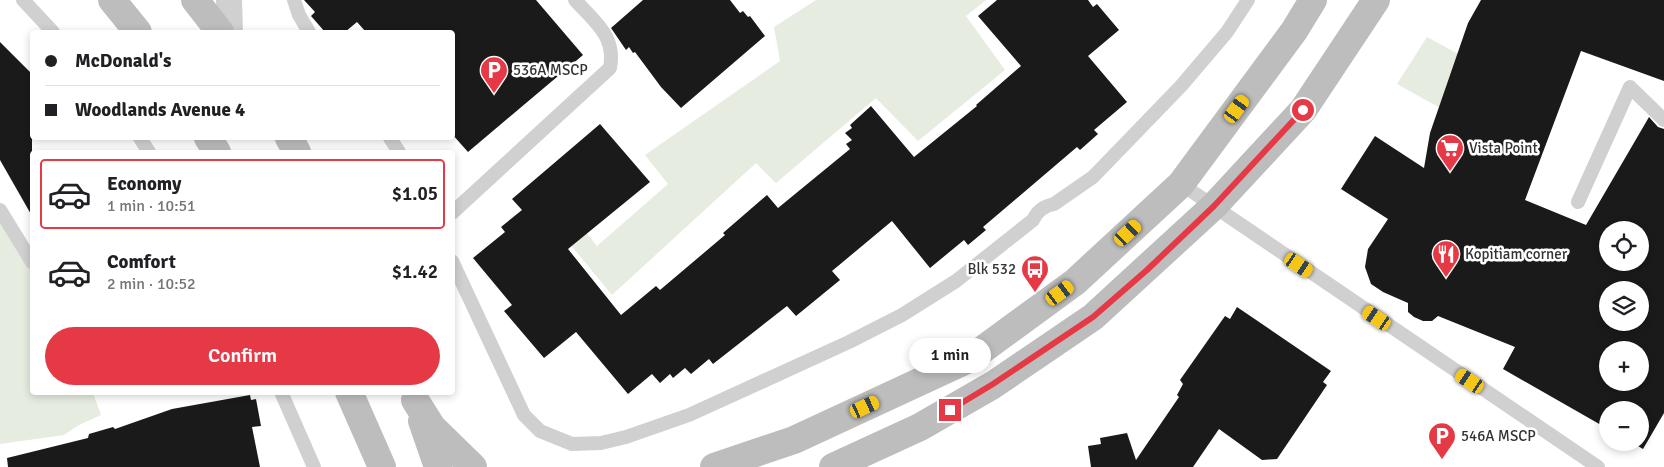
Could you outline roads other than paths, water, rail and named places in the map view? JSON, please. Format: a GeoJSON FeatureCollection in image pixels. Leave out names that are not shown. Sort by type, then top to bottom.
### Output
{"type":"FeatureCollection","features":[{"type":"Feature","properties":{"kind":"street"},"geometry":{"type":"LineString","coordinates":[[112,0],[136,30]]}},
{"type":"Feature","properties":{"kind":"street"},"geometry":{"type":"LineString","coordinates":[[195,0],[218,30]]}},
{"type":"Feature","properties":{"kind":"street"},"geometry":{"type":"LineString","coordinates":[[229,0],[230,30]]}},
{"type":"Feature","properties":{"kind":"street"},"geometry":{"type":"LineString","coordinates":[[714,467],[794,440],[970,358],[1075,282],[1182,184],[1294,31],[1314,0]]}},
{"type":"Feature","properties":{"kind":"street"},"geometry":{"type":"LineString","coordinates":[[833,467],[928,422],[993,384],[1093,317],[1147,270],[1214,206],[1303,110],[1376,0]]}},
{"type":"Feature","properties":{"kind":"street"},"geometry":{"type":"LineString","coordinates":[[350,395],[379,463]]}},
{"type":"Feature","properties":{"kind":"street"},"geometry":{"type":"LineString","coordinates":[[413,396],[438,467]]}},
{"type":"Feature","properties":{"kind":"street"},"geometry":{"type":"LineString","coordinates":[[413,396],[432,426],[473,467]]}},
{"type":"Feature","properties":{"kind":"lane"},"geometry":{"type":"LineString","coordinates":[[23,0],[51,30]]}},
{"type":"Feature","properties":{"kind":"lane"},"geometry":{"type":"LineString","coordinates":[[294,0],[299,15],[308,30]]}},
{"type":"Feature","properties":{"kind":"lane"},"geometry":{"type":"LineString","coordinates":[[455,210],[610,68],[612,54],[607,35],[575,0]]}},
{"type":"Feature","properties":{"kind":"lane"},"geometry":{"type":"LineString","coordinates":[[455,267],[524,415],[540,431],[572,444],[601,443],[626,437],[689,415],[849,342],[893,320],[956,281],[1033,220],[1036,214],[1094,177],[1181,86],[1227,32],[1248,0]]}},
{"type":"Feature","properties":{"kind":"lane"},"geometry":{"type":"LineString","coordinates":[[1578,202],[1630,87],[1664,120]]}},
{"type":"Feature","properties":{"kind":"lane"},"geometry":{"type":"LineString","coordinates":[[1182,184],[1598,467]]}},
{"type":"Feature","properties":{"kind":"lane"},"geometry":{"type":"LineString","coordinates":[[0,210],[30,259]]}},
{"type":"Feature","properties":{"kind":"lane"},"geometry":{"type":"LineString","coordinates":[[282,395],[314,467]]}},
{"type":"Feature","properties":{"kind":"place","name":"536A MSCP"},"geometry":{"type":"Point","coordinates":[494,94]}},
{"type":"Feature","properties":{"kind":"place","name":"Vista Point"},"geometry":{"type":"Point","coordinates":[1450,172]}},
{"type":"Feature","properties":{"kind":"place","name":"Kopitiam corner"},"geometry":{"type":"Point","coordinates":[1446,278]}},
{"type":"Feature","properties":{"kind":"place","name":"Blk 532"},"geometry":{"type":"Point","coordinates":[1035,293]}},
{"type":"Feature","properties":{"kind":"place","name":"546A MSCP"},"geometry":{"type":"Point","coordinates":[1442,460]}}]}
